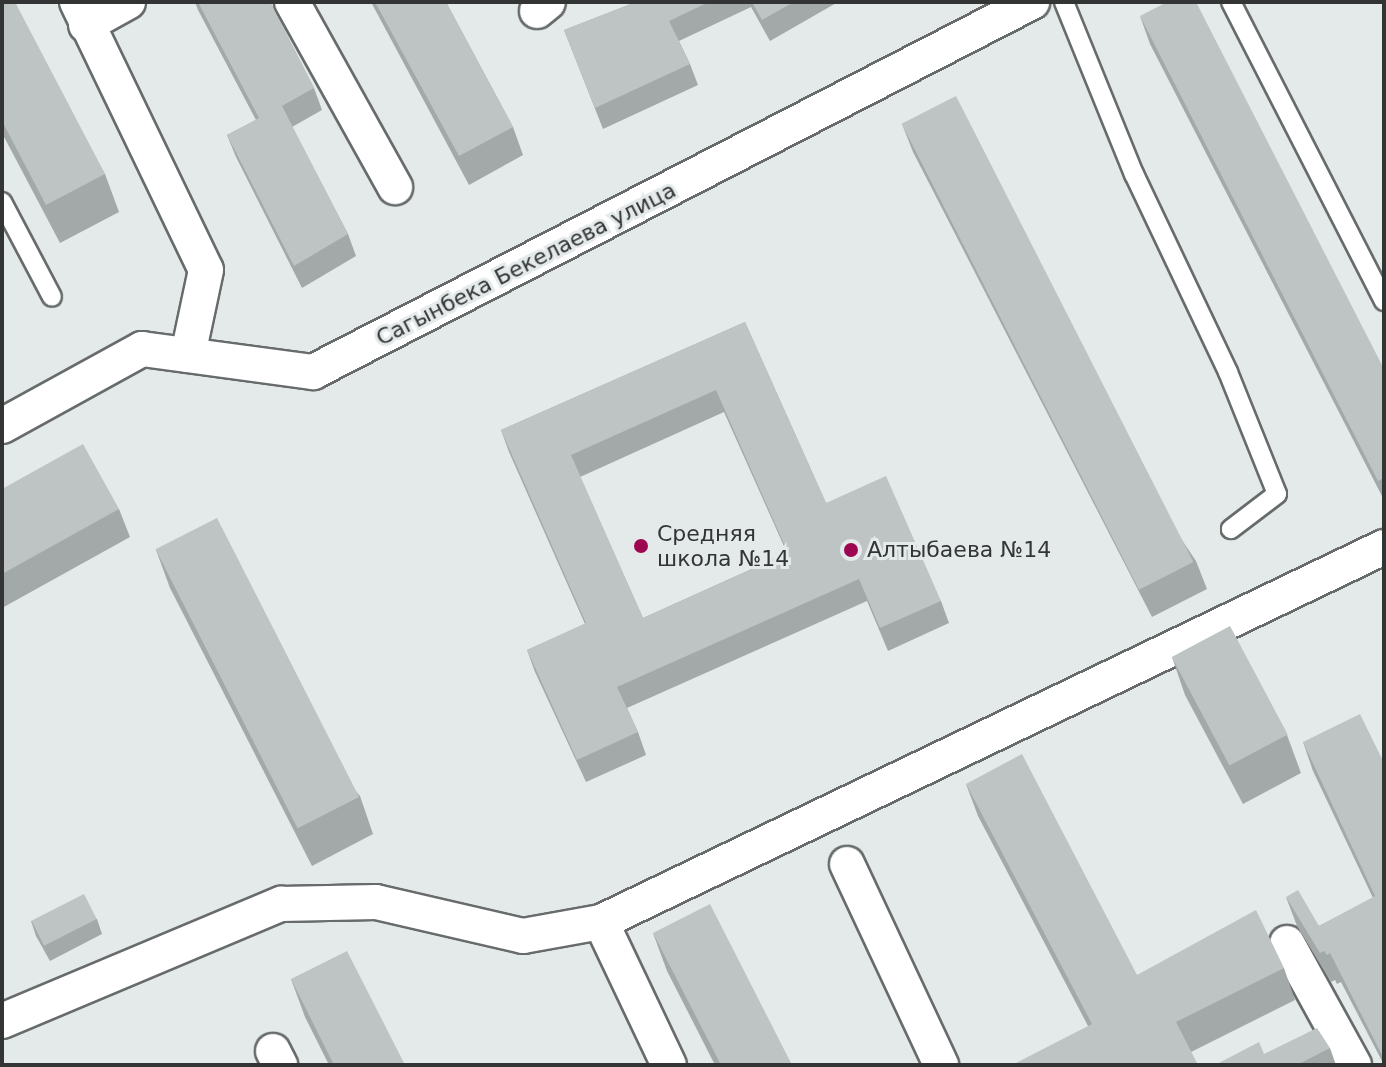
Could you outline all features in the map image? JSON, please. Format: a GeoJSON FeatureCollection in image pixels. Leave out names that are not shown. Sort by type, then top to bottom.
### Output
{"type":"FeatureCollection","features":[{"type":"Feature","properties":{"kind":"street"},"geometry":{"type":"LineString","coordinates":[[128,2],[82,13],[206,270],[188,355]]}},
{"type":"Feature","properties":{"kind":"street"},"geometry":{"type":"LineString","coordinates":[[292,2],[395,187]]}},
{"type":"Feature","properties":{"kind":"street","name":"Сагынбека Бекелаева улица"},"geometry":{"type":"LineString","coordinates":[[2,426],[142,349],[313,372],[1032,2]]}},
{"type":"Feature","properties":{"kind":"street"},"geometry":{"type":"LineString","coordinates":[[2,1021],[281,904],[376,902],[523,936],[601,922],[1384,547]]}},
{"type":"Feature","properties":{"kind":"street"},"geometry":{"type":"LineString","coordinates":[[847,864],[941,1065]]}},
{"type":"Feature","properties":{"kind":"street"},"geometry":{"type":"LineString","coordinates":[[601,922],[669,1065]]}},
{"type":"Feature","properties":{"kind":"street"},"geometry":{"type":"LineString","coordinates":[[1287,943],[1354,1065]]}},
{"type":"Feature","properties":{"kind":"lane"},"geometry":{"type":"LineString","coordinates":[[1064,2],[1134,174],[1228,372],[1277,494],[1231,529]]}},
{"type":"Feature","properties":{"kind":"lane"},"geometry":{"type":"LineString","coordinates":[[1231,2],[1384,301]]}},
{"type":"Feature","properties":{"kind":"lane"},"geometry":{"type":"LineString","coordinates":[[2,202],[52,297]]}},
{"type":"Feature","properties":{"kind":"building"},"geometry":{"type":"Polygon","coordinates":[[[2,2],[15,2],[105,174],[46,205],[2,121],[2,2]]]}},
{"type":"Feature","properties":{"kind":"building"},"geometry":{"type":"Polygon","coordinates":[[[198,2],[270,2],[314,88],[282,106],[348,234],[294,266],[227,135],[259,118],[198,2]]]}},
{"type":"Feature","properties":{"kind":"building"},"geometry":{"type":"Polygon","coordinates":[[[375,2],[446,2],[513,127],[459,156],[375,2]]]}},
{"type":"Feature","properties":{"kind":"building"},"geometry":{"type":"Polygon","coordinates":[[[636,2],[709,2],[669,21],[690,64],[595,108],[564,30],[636,2]]]}},
{"type":"Feature","properties":{"kind":"building"},"geometry":{"type":"Polygon","coordinates":[[[752,2],[794,2],[762,20],[752,2]]]}},
{"type":"Feature","properties":{"kind":"building"},"geometry":{"type":"Polygon","coordinates":[[[1167,2],[1196,2],[1384,369],[1384,478],[1378,481],[1140,16],[1167,2]]]}},
{"type":"Feature","properties":{"kind":"building"},"geometry":{"type":"Polygon","coordinates":[[[956,96],[1193,562],[1139,590],[902,124],[956,96]]]}},
{"type":"Feature","properties":{"kind":"building","name":"Алтыбаева №14"},"geometry":{"type":"Polygon","coordinates":[[[745,322],[826,503],[886,476],[941,601],[880,628],[859,579],[617,687],[638,732],[577,760],[527,650],[586,623],[501,430],[745,322]],[[716,390],[571,455],[643,618],[788,553],[716,390]]]}},
{"type":"Feature","properties":{"kind":"building"},"geometry":{"type":"Polygon","coordinates":[[[83,444],[119,509],[2,574],[2,489],[83,444]]]}},
{"type":"Feature","properties":{"kind":"building"},"geometry":{"type":"Polygon","coordinates":[[[217,518],[359,797],[298,828],[156,549],[217,518]]]}},
{"type":"Feature","properties":{"kind":"building"},"geometry":{"type":"Polygon","coordinates":[[[1230,626],[1288,735],[1229,766],[1172,657],[1230,626]]]}},
{"type":"Feature","properties":{"kind":"building"},"geometry":{"type":"Polygon","coordinates":[[[1360,714],[1384,763],[1383,1057],[1330,953],[1320,953],[1286,897],[1298,890],[1319,926],[1375,896],[1303,742],[1360,714]]]}},
{"type":"Feature","properties":{"kind":"building"},"geometry":{"type":"Polygon","coordinates":[[[1022,754],[1137,975],[1256,910],[1284,968],[1176,1022],[1198,1065],[1012,1065],[1092,1024],[966,784],[1022,754]]]}},
{"type":"Feature","properties":{"kind":"building"},"geometry":{"type":"Polygon","coordinates":[[[84,894],[97,919],[44,946],[31,921],[84,894]]]}},
{"type":"Feature","properties":{"kind":"building"},"geometry":{"type":"Polygon","coordinates":[[[710,904],[792,1065],[721,1065],[653,933],[710,904]]]}},
{"type":"Feature","properties":{"kind":"building"},"geometry":{"type":"Polygon","coordinates":[[[347,951],[405,1065],[334,1065],[291,979],[347,951]]]}},
{"type":"Feature","properties":{"kind":"building"},"geometry":{"type":"Polygon","coordinates":[[[1317,1028],[1330,1048],[1297,1065],[1215,1065],[1259,1042],[1264,1054],[1317,1028]]]}},
{"type":"Feature","properties":{"kind":"place","name":"Средняя школа №14"},"geometry":{"type":"Point","coordinates":[641,546]}},
{"type":"Feature","properties":{"kind":"place","name":"Алтыбаева №14"},"geometry":{"type":"Point","coordinates":[851,550]}}]}
